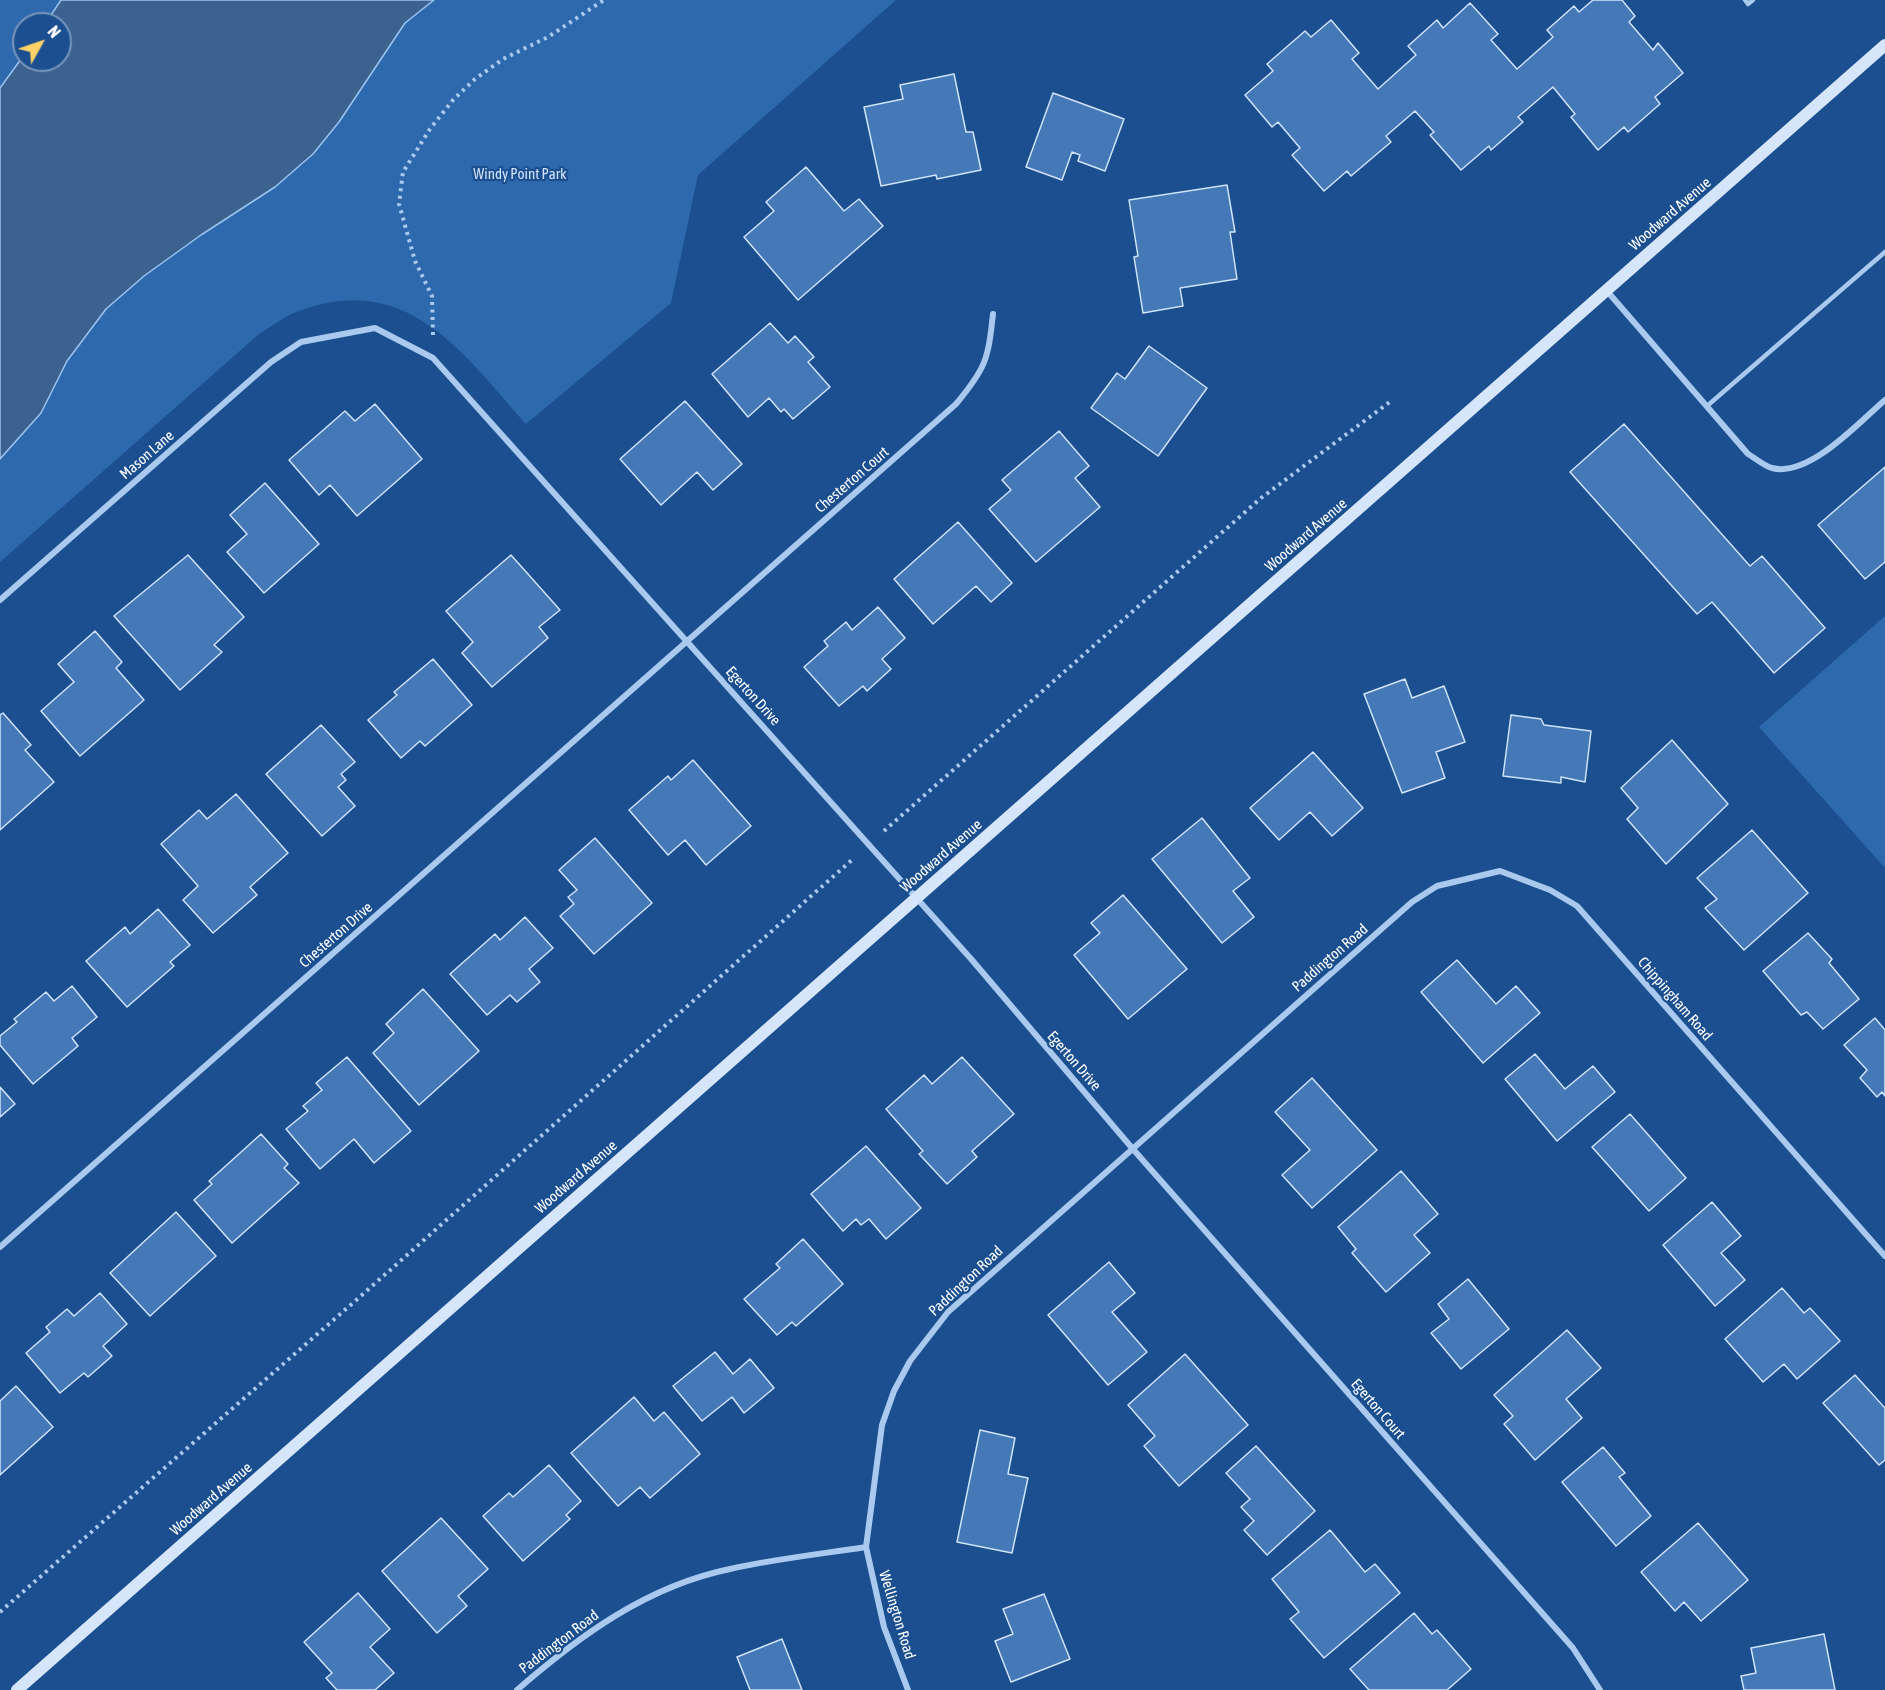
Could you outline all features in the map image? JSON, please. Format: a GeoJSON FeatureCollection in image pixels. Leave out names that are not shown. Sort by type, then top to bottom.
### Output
{"type":"FeatureCollection","features":[{"type":"Feature","properties":{"kind":"main road","name":"Woodward Avenue"},"geometry":{"type":"LineString","coordinates":[[17,1690],[1885,45]]}},
{"type":"Feature","properties":{"kind":"street"},"geometry":{"type":"LineString","coordinates":[[1606,290],[1748,454],[1772,468],[1797,468],[1821,455],[1885,400]]}},
{"type":"Feature","properties":{"kind":"street","name":"Chesterton Court"},"geometry":{"type":"LineString","coordinates":[[687,640],[956,404],[980,375],[989,350],[993,314]]}},
{"type":"Feature","properties":{"kind":"street","name":"Egerton Drive"},"geometry":{"type":"LineString","coordinates":[[317,337],[375,328],[433,357],[916,898],[1132,1148]]}},
{"type":"Feature","properties":{"kind":"street","name":"Mason Lane"},"geometry":{"type":"LineString","coordinates":[[0,600],[271,362],[301,342],[317,337]]}},
{"type":"Feature","properties":{"kind":"street","name":"Chesterton Drive"},"geometry":{"type":"LineString","coordinates":[[0,1247],[687,640]]}},
{"type":"Feature","properties":{"kind":"street","name":"Chippingham Road"},"geometry":{"type":"LineString","coordinates":[[1398,914],[1437,886],[1500,871],[1550,890],[1577,906],[1885,1256]]}},
{"type":"Feature","properties":{"kind":"street","name":"Paddington Road"},"geometry":{"type":"LineString","coordinates":[[517,1690],[594,1628],[641,1601],[672,1587],[728,1569],[866,1547],[882,1425],[894,1391],[910,1360],[948,1312],[1398,914]]}},
{"type":"Feature","properties":{"kind":"street","name":"Egerton Court"},"geometry":{"type":"LineString","coordinates":[[1132,1148],[1573,1648],[1600,1690]]}},
{"type":"Feature","properties":{"kind":"street","name":"Wellington Road"},"geometry":{"type":"LineString","coordinates":[[866,1547],[884,1627],[908,1690]]}},
{"type":"Feature","properties":{"kind":"lane"},"geometry":{"type":"LineString","coordinates":[[1745,0],[1748,4],[1753,0]]}},
{"type":"Feature","properties":{"kind":"lane"},"geometry":{"type":"LineString","coordinates":[[1707,406],[1885,252]]}},
{"type":"Feature","properties":{"kind":"path"},"geometry":{"type":"LineString","coordinates":[[433,357],[432,296],[412,253],[399,204],[403,172],[430,129],[453,100],[475,79],[503,59],[548,37],[604,0]]}},
{"type":"Feature","properties":{"kind":"path"},"geometry":{"type":"LineString","coordinates":[[886,829],[1261,498],[1391,401]]}},
{"type":"Feature","properties":{"kind":"path"},"geometry":{"type":"LineString","coordinates":[[0,1612],[371,1287],[846,865]]}},
{"type":"Feature","properties":{"kind":"green space","name":"Windy Point Park"},"geometry":{"type":"Polygon","coordinates":[[[0,0],[896,0],[698,175],[671,303],[526,424],[480,371],[455,347],[430,326],[402,310],[371,302],[337,301],[299,311],[259,334],[0,562],[0,0]]]}},
{"type":"Feature","properties":{"kind":"green space"},"geometry":{"type":"Polygon","coordinates":[[[1885,616],[1885,868],[1759,727],[1885,616]]]}},
{"type":"Feature","properties":{"kind":"shaded area"},"geometry":{"type":"Polygon","coordinates":[[[61,0],[434,0],[405,23],[339,122],[313,154],[275,187],[201,235],[144,276],[106,309],[67,361],[41,413],[0,459],[0,88],[12,72],[72,72],[72,12],[53,12],[61,0]]]}},
{"type":"Feature","properties":{"kind":"building"},"geometry":{"type":"Polygon","coordinates":[[[1593,0],[1622,0],[1635,16],[1629,22],[1653,50],[1658,43],[1683,73],[1655,97],[1660,104],[1628,132],[1624,127],[1598,150],[1571,117],[1575,114],[1553,87],[1518,117],[1523,122],[1491,150],[1489,146],[1461,170],[1430,135],[1434,132],[1415,111],[1386,136],[1391,142],[1351,176],[1347,171],[1324,191],[1292,155],[1300,148],[1278,122],[1272,127],[1245,95],[1273,71],[1267,64],[1305,31],[1311,37],[1331,20],[1359,53],[1352,59],[1378,89],[1416,55],[1408,46],[1437,20],[1443,28],[1470,3],[1498,34],[1491,40],[1517,69],[1553,37],[1547,30],[1574,6],[1579,12],[1593,0]]]}},
{"type":"Feature","properties":{"kind":"building"},"geometry":{"type":"Polygon","coordinates":[[[954,74],[966,132],[973,132],[981,170],[937,179],[936,175],[881,186],[864,107],[903,99],[900,85],[954,74]]]}},
{"type":"Feature","properties":{"kind":"building"},"geometry":{"type":"Polygon","coordinates":[[[1053,93],[1124,119],[1105,171],[1078,161],[1080,155],[1072,152],[1062,180],[1026,167],[1053,93]]]}},
{"type":"Feature","properties":{"kind":"building"},"geometry":{"type":"Polygon","coordinates":[[[806,167],[844,211],[859,199],[883,226],[798,300],[744,237],[774,211],[766,202],[806,167]]]}},
{"type":"Feature","properties":{"kind":"building"},"geometry":{"type":"Polygon","coordinates":[[[1227,185],[1235,232],[1230,232],[1237,279],[1180,288],[1183,306],[1143,313],[1134,257],[1138,256],[1129,200],[1227,185]]]}},
{"type":"Feature","properties":{"kind":"building"},"geometry":{"type":"Polygon","coordinates":[[[770,323],[788,343],[795,336],[814,357],[808,362],[830,387],[793,419],[784,409],[781,412],[769,398],[748,417],[712,374],[770,323]]]}},
{"type":"Feature","properties":{"kind":"building"},"geometry":{"type":"Polygon","coordinates":[[[1149,346],[1207,388],[1158,456],[1091,408],[1117,373],[1125,379],[1149,346]]]}},
{"type":"Feature","properties":{"kind":"building"},"geometry":{"type":"Polygon","coordinates":[[[685,401],[742,464],[713,490],[697,472],[661,505],[620,459],[685,401]]]}},
{"type":"Feature","properties":{"kind":"building"},"geometry":{"type":"Polygon","coordinates":[[[375,404],[422,459],[357,516],[330,485],[319,495],[289,460],[345,411],[355,421],[375,404]]]}},
{"type":"Feature","properties":{"kind":"building"},"geometry":{"type":"Polygon","coordinates":[[[1624,424],[1750,566],[1762,556],[1825,628],[1774,673],[1712,602],[1697,614],[1570,472],[1624,424]]]}},
{"type":"Feature","properties":{"kind":"building"},"geometry":{"type":"Polygon","coordinates":[[[1059,431],[1089,466],[1075,478],[1100,507],[1036,562],[989,509],[1011,490],[1002,480],[1059,431]]]}},
{"type":"Feature","properties":{"kind":"building"},"geometry":{"type":"Polygon","coordinates":[[[1885,467],[1885,562],[1865,579],[1818,525],[1885,467]]]}},
{"type":"Feature","properties":{"kind":"building"},"geometry":{"type":"Polygon","coordinates":[[[265,483],[319,544],[264,593],[227,552],[247,534],[230,515],[265,483]]]}},
{"type":"Feature","properties":{"kind":"building"},"geometry":{"type":"Polygon","coordinates":[[[958,522],[1012,583],[991,602],[976,586],[933,624],[894,579],[958,522]]]}},
{"type":"Feature","properties":{"kind":"building"},"geometry":{"type":"Polygon","coordinates":[[[188,555],[244,617],[214,645],[222,652],[180,690],[114,616],[188,555]]]}},
{"type":"Feature","properties":{"kind":"building"},"geometry":{"type":"Polygon","coordinates":[[[511,555],[560,610],[539,627],[548,638],[492,687],[462,653],[473,642],[446,611],[511,555]]]}},
{"type":"Feature","properties":{"kind":"building"},"geometry":{"type":"Polygon","coordinates":[[[878,607],[905,638],[882,659],[891,669],[867,691],[863,686],[839,706],[804,667],[828,646],[824,641],[846,622],[852,630],[878,607]]]}},
{"type":"Feature","properties":{"kind":"building"},"geometry":{"type":"Polygon","coordinates":[[[95,631],[122,662],[116,668],[144,700],[80,756],[41,711],[74,682],[58,664],[95,631]]]}},
{"type":"Feature","properties":{"kind":"building"},"geometry":{"type":"Polygon","coordinates":[[[433,659],[472,705],[425,746],[420,741],[401,758],[368,720],[397,695],[394,692],[433,659]]]}},
{"type":"Feature","properties":{"kind":"building"},"geometry":{"type":"Polygon","coordinates":[[[1405,679],[1412,698],[1444,686],[1465,742],[1436,752],[1445,778],[1402,793],[1364,694],[1405,679]]]}},
{"type":"Feature","properties":{"kind":"building"},"geometry":{"type":"Polygon","coordinates":[[[3,713],[31,745],[25,750],[54,782],[0,830],[0,715],[3,713]]]}},
{"type":"Feature","properties":{"kind":"building"},"geometry":{"type":"Polygon","coordinates":[[[1511,715],[1541,719],[1544,725],[1591,731],[1585,782],[1561,777],[1561,783],[1503,776],[1511,715]]]}},
{"type":"Feature","properties":{"kind":"building"},"geometry":{"type":"Polygon","coordinates":[[[321,725],[355,762],[341,774],[346,780],[338,787],[355,806],[322,836],[266,774],[321,725]]]}},
{"type":"Feature","properties":{"kind":"building"},"geometry":{"type":"Polygon","coordinates":[[[1672,740],[1728,804],[1666,864],[1627,819],[1638,808],[1621,788],[1672,740]]]}},
{"type":"Feature","properties":{"kind":"building"},"geometry":{"type":"Polygon","coordinates":[[[1313,752],[1363,808],[1332,836],[1310,812],[1279,840],[1250,808],[1313,752]]]}},
{"type":"Feature","properties":{"kind":"building"},"geometry":{"type":"Polygon","coordinates":[[[693,760],[751,826],[706,865],[685,840],[668,855],[629,810],[668,776],[671,780],[693,760]]]}},
{"type":"Feature","properties":{"kind":"building"},"geometry":{"type":"Polygon","coordinates":[[[236,794],[288,853],[250,887],[257,895],[213,933],[183,900],[198,886],[161,844],[199,810],[207,819],[236,794]]]}},
{"type":"Feature","properties":{"kind":"building"},"geometry":{"type":"Polygon","coordinates":[[[1202,818],[1250,878],[1233,891],[1254,917],[1222,943],[1152,859],[1202,818]]]}},
{"type":"Feature","properties":{"kind":"building"},"geometry":{"type":"Polygon","coordinates":[[[1752,830],[1808,893],[1744,950],[1705,908],[1717,899],[1697,878],[1752,830]]]}},
{"type":"Feature","properties":{"kind":"building"},"geometry":{"type":"Polygon","coordinates":[[[595,838],[652,903],[594,954],[560,916],[574,904],[568,897],[577,890],[559,870],[595,838]]]}},
{"type":"Feature","properties":{"kind":"building"},"geometry":{"type":"Polygon","coordinates":[[[1123,895],[1187,969],[1128,1019],[1074,955],[1100,933],[1091,923],[1123,895]]]}},
{"type":"Feature","properties":{"kind":"building"},"geometry":{"type":"Polygon","coordinates":[[[158,909],[190,945],[170,962],[174,966],[127,1007],[86,961],[125,927],[130,934],[158,909]]]}},
{"type":"Feature","properties":{"kind":"building"},"geometry":{"type":"Polygon","coordinates":[[[525,917],[553,948],[529,969],[540,982],[517,1002],[510,995],[487,1015],[450,974],[495,934],[500,940],[525,917]]]}},
{"type":"Feature","properties":{"kind":"building"},"geometry":{"type":"Polygon","coordinates":[[[1808,933],[1832,959],[1829,963],[1859,999],[1823,1029],[1807,1012],[1801,1015],[1763,971],[1808,933]]]}},
{"type":"Feature","properties":{"kind":"building"},"geometry":{"type":"Polygon","coordinates":[[[1457,960],[1496,1004],[1516,986],[1540,1013],[1483,1063],[1421,992],[1457,960]]]}},
{"type":"Feature","properties":{"kind":"building"},"geometry":{"type":"Polygon","coordinates":[[[72,986],[97,1017],[72,1038],[78,1046],[33,1084],[0,1045],[0,1036],[17,1022],[14,1019],[46,992],[54,1001],[72,986]]]}},
{"type":"Feature","properties":{"kind":"building"},"geometry":{"type":"Polygon","coordinates":[[[423,989],[479,1051],[419,1105],[373,1053],[394,1033],[386,1024],[423,989]]]}},
{"type":"Feature","properties":{"kind":"building"},"geometry":{"type":"Polygon","coordinates":[[[1875,1018],[1885,1030],[1885,1096],[1882,1092],[1877,1097],[1860,1078],[1867,1070],[1844,1045],[1875,1018]]]}},
{"type":"Feature","properties":{"kind":"building"},"geometry":{"type":"Polygon","coordinates":[[[1535,1054],[1565,1089],[1593,1066],[1615,1092],[1557,1141],[1505,1079],[1535,1054]]]}},
{"type":"Feature","properties":{"kind":"building"},"geometry":{"type":"Polygon","coordinates":[[[347,1057],[411,1131],[374,1163],[354,1139],[320,1169],[286,1129],[308,1111],[303,1106],[322,1090],[316,1083],[347,1057]]]}},
{"type":"Feature","properties":{"kind":"building"},"geometry":{"type":"Polygon","coordinates":[[[962,1057],[1014,1114],[972,1151],[977,1157],[947,1184],[919,1154],[923,1151],[886,1109],[924,1075],[932,1084],[962,1057]]]}},
{"type":"Feature","properties":{"kind":"building"},"geometry":{"type":"Polygon","coordinates":[[[1312,1078],[1377,1150],[1312,1208],[1282,1175],[1310,1150],[1275,1112],[1312,1078]]]}},
{"type":"Feature","properties":{"kind":"building"},"geometry":{"type":"Polygon","coordinates":[[[0,1087],[15,1104],[0,1117],[0,1087]]]}},
{"type":"Feature","properties":{"kind":"building"},"geometry":{"type":"Polygon","coordinates":[[[1630,1114],[1686,1178],[1649,1211],[1592,1147],[1630,1114]]]}},
{"type":"Feature","properties":{"kind":"building"},"geometry":{"type":"Polygon","coordinates":[[[261,1134],[288,1164],[284,1168],[299,1183],[232,1243],[194,1200],[212,1184],[209,1181],[261,1134]]]}},
{"type":"Feature","properties":{"kind":"building"},"geometry":{"type":"Polygon","coordinates":[[[866,1146],[921,1208],[886,1239],[869,1219],[861,1225],[856,1219],[843,1231],[811,1194],[866,1146]]]}},
{"type":"Feature","properties":{"kind":"building"},"geometry":{"type":"Polygon","coordinates":[[[1401,1171],[1438,1214],[1414,1235],[1430,1253],[1386,1292],[1352,1253],[1356,1249],[1338,1227],[1401,1171]]]}},
{"type":"Feature","properties":{"kind":"building"},"geometry":{"type":"Polygon","coordinates":[[[1712,1202],[1741,1236],[1721,1253],[1745,1280],[1715,1306],[1663,1245],[1712,1202]]]}},
{"type":"Feature","properties":{"kind":"building"},"geometry":{"type":"Polygon","coordinates":[[[176,1212],[216,1256],[150,1316],[110,1273],[176,1212]]]}},
{"type":"Feature","properties":{"kind":"building"},"geometry":{"type":"Polygon","coordinates":[[[803,1239],[843,1284],[796,1326],[792,1322],[777,1335],[744,1299],[780,1268],[776,1264],[803,1239]]]}},
{"type":"Feature","properties":{"kind":"building"},"geometry":{"type":"Polygon","coordinates":[[[1109,1262],[1135,1293],[1112,1312],[1147,1352],[1108,1385],[1048,1315],[1109,1262]]]}},
{"type":"Feature","properties":{"kind":"building"},"geometry":{"type":"Polygon","coordinates":[[[1468,1279],[1509,1329],[1461,1369],[1431,1333],[1449,1319],[1438,1304],[1468,1279]]]}},
{"type":"Feature","properties":{"kind":"building"},"geometry":{"type":"Polygon","coordinates":[[[1782,1288],[1804,1313],[1810,1308],[1840,1341],[1797,1379],[1784,1364],[1763,1382],[1725,1339],[1782,1288]]]}},
{"type":"Feature","properties":{"kind":"building"},"geometry":{"type":"Polygon","coordinates":[[[100,1293],[127,1324],[103,1346],[112,1356],[88,1377],[84,1373],[60,1393],[26,1353],[50,1332],[46,1327],[67,1309],[74,1316],[100,1293]]]}},
{"type":"Feature","properties":{"kind":"building"},"geometry":{"type":"Polygon","coordinates":[[[1567,1330],[1601,1368],[1566,1399],[1582,1418],[1535,1460],[1504,1424],[1513,1416],[1494,1395],[1567,1330]]]}},
{"type":"Feature","properties":{"kind":"building"},"geometry":{"type":"Polygon","coordinates":[[[715,1352],[733,1374],[750,1359],[774,1388],[744,1413],[732,1397],[702,1421],[673,1386],[715,1352]]]}},
{"type":"Feature","properties":{"kind":"building"},"geometry":{"type":"Polygon","coordinates":[[[1185,1354],[1248,1425],[1179,1486],[1144,1446],[1155,1436],[1128,1405],[1185,1354]]]}},
{"type":"Feature","properties":{"kind":"building"},"geometry":{"type":"Polygon","coordinates":[[[1855,1375],[1885,1408],[1885,1460],[1879,1465],[1823,1403],[1855,1375]]]}},
{"type":"Feature","properties":{"kind":"building"},"geometry":{"type":"Polygon","coordinates":[[[16,1386],[53,1427],[0,1475],[0,1401],[16,1386]]]}},
{"type":"Feature","properties":{"kind":"building"},"geometry":{"type":"Polygon","coordinates":[[[634,1397],[654,1421],[664,1412],[700,1454],[650,1498],[640,1487],[618,1506],[571,1453],[634,1397]]]}},
{"type":"Feature","properties":{"kind":"building"},"geometry":{"type":"Polygon","coordinates":[[[980,1430],[1015,1438],[1008,1474],[1028,1478],[1012,1553],[957,1542],[980,1430]]]}},
{"type":"Feature","properties":{"kind":"building"},"geometry":{"type":"Polygon","coordinates":[[[1256,1446],[1315,1511],[1267,1555],[1244,1530],[1254,1521],[1241,1507],[1250,1499],[1226,1473],[1256,1446]]]}},
{"type":"Feature","properties":{"kind":"building"},"geometry":{"type":"Polygon","coordinates":[[[1603,1447],[1625,1473],[1619,1477],[1651,1516],[1616,1546],[1562,1482],[1603,1447]]]}},
{"type":"Feature","properties":{"kind":"building"},"geometry":{"type":"Polygon","coordinates":[[[549,1465],[581,1501],[566,1515],[570,1519],[523,1561],[483,1516],[509,1493],[513,1497],[549,1465]]]}},
{"type":"Feature","properties":{"kind":"building"},"geometry":{"type":"Polygon","coordinates":[[[441,1518],[488,1569],[458,1596],[467,1606],[437,1633],[382,1571],[441,1518]]]}},
{"type":"Feature","properties":{"kind":"building"},"geometry":{"type":"Polygon","coordinates":[[[1698,1523],[1748,1580],[1701,1621],[1684,1602],[1675,1611],[1641,1572],[1698,1523]]]}},
{"type":"Feature","properties":{"kind":"building"},"geometry":{"type":"Polygon","coordinates":[[[1330,1530],[1365,1572],[1375,1564],[1400,1593],[1324,1658],[1290,1619],[1299,1612],[1272,1579],[1330,1530]]]}},
{"type":"Feature","properties":{"kind":"building"},"geometry":{"type":"Polygon","coordinates":[[[358,1593],[390,1629],[370,1647],[394,1673],[375,1690],[337,1690],[326,1678],[332,1673],[304,1642],[358,1593]]]}},
{"type":"Feature","properties":{"kind":"building"},"geometry":{"type":"Polygon","coordinates":[[[1044,1594],[1070,1659],[1011,1682],[995,1641],[1013,1634],[1003,1609],[1044,1594]]]}},
{"type":"Feature","properties":{"kind":"building"},"geometry":{"type":"Polygon","coordinates":[[[1414,1613],[1432,1634],[1437,1630],[1471,1669],[1447,1690],[1369,1690],[1350,1669],[1414,1613]]]}},
{"type":"Feature","properties":{"kind":"building"},"geometry":{"type":"Polygon","coordinates":[[[1824,1634],[1835,1690],[1744,1690],[1741,1676],[1756,1673],[1751,1648],[1824,1634]]]}},
{"type":"Feature","properties":{"kind":"building"},"geometry":{"type":"Polygon","coordinates":[[[782,1639],[802,1690],[750,1690],[737,1657],[782,1639]]]}}]}
